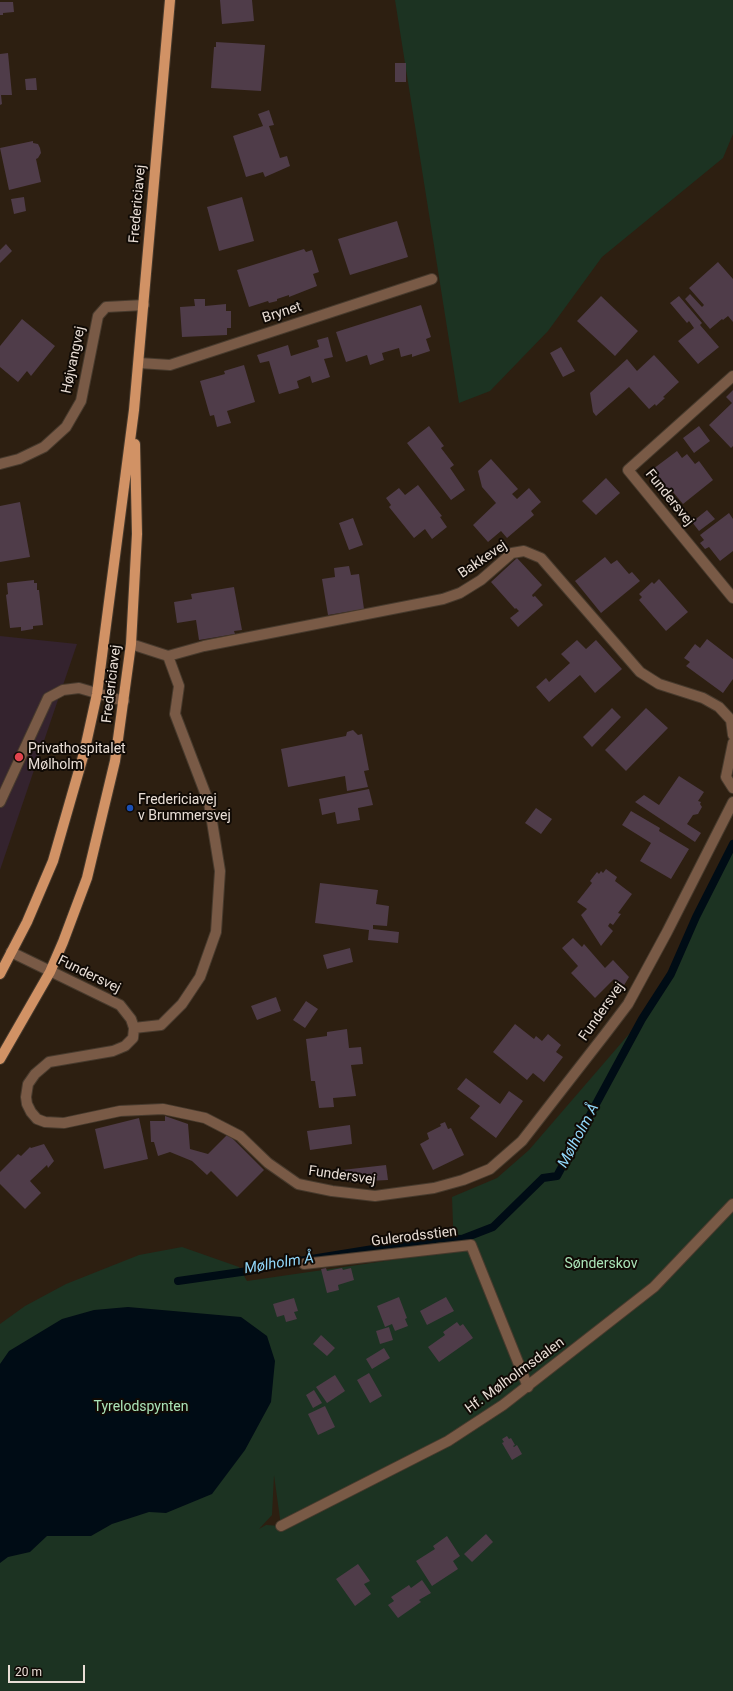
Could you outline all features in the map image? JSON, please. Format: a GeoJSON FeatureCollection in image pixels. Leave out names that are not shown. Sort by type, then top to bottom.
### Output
{"type":"FeatureCollection","features":[{"type":"Feature","properties":{"kind":"main road","name":"Fredericiavej"},"geometry":{"type":"LineString","coordinates":[[0,974],[27,922],[53,861],[84,753],[97,694],[139,363],[170,0]]}},
{"type":"Feature","properties":{"kind":"main road","name":"Fredericiavej"},"geometry":{"type":"LineString","coordinates":[[0,1059],[50,972],[87,878],[115,761],[131,644],[136,534],[134,410]]}},
{"type":"Feature","properties":{"kind":"street","name":"Brynet"},"geometry":{"type":"LineString","coordinates":[[139,363],[170,365],[432,278]]}},
{"type":"Feature","properties":{"kind":"street","name":"Højvangvej"},"geometry":{"type":"LineString","coordinates":[[0,464],[19,459],[44,447],[66,427],[80,401],[98,316],[102,311],[106,307],[144,305]]}},
{"type":"Feature","properties":{"kind":"street","name":"Fundersvej"},"geometry":{"type":"LineString","coordinates":[[733,376],[628,470],[733,598]]}},
{"type":"Feature","properties":{"kind":"street","name":"Bakkevej"},"geometry":{"type":"LineString","coordinates":[[168,656],[204,646],[443,599],[460,592],[481,580],[512,553],[524,551],[541,558],[640,672],[659,684],[703,698],[719,707],[731,720],[733,735]]}},
{"type":"Feature","properties":{"kind":"street"},"geometry":{"type":"LineString","coordinates":[[131,644],[168,656],[179,686],[175,714],[210,803],[220,871],[216,932],[200,977],[182,1004],[161,1025],[134,1028]]}},
{"type":"Feature","properties":{"kind":"street"},"geometry":{"type":"LineString","coordinates":[[0,802],[48,698],[63,690],[79,688],[124,701]]}},
{"type":"Feature","properties":{"kind":"street"},"geometry":{"type":"LineString","coordinates":[[733,743],[726,777],[733,788]]}},
{"type":"Feature","properties":{"kind":"street","name":"Fundersvej"},"geometry":{"type":"LineString","coordinates":[[11,952],[120,1005],[131,1019],[134,1028],[133,1038],[125,1046],[114,1051],[49,1062],[35,1074],[28,1084],[27,1104],[31,1112],[38,1119],[45,1122],[64,1123],[120,1111],[163,1109],[204,1118],[240,1136],[268,1163],[298,1184],[332,1192],[375,1196],[434,1188],[464,1180],[490,1169],[522,1141],[628,1004],[667,932],[733,802]]}},
{"type":"Feature","properties":{"kind":"street","name":"Hf. Mølholmsdalen"},"geometry":{"type":"LineString","coordinates":[[282,1526],[448,1441],[528,1387],[654,1287],[733,1204]]}},
{"type":"Feature","properties":{"kind":"street","name":"Gulerodsstien"},"geometry":{"type":"LineString","coordinates":[[304,1264],[471,1244],[528,1387]]}},
{"type":"Feature","properties":{"kind":"shaded area","name":"Privathospitalet Mølholm"},"geometry":{"type":"Polygon","coordinates":[[[0,636],[77,644],[0,870],[0,636]]]}},
{"type":"Feature","properties":{"kind":"shaded area"},"geometry":{"type":"Polygon","coordinates":[[[128,1307],[241,1317],[267,1336],[275,1361],[271,1402],[245,1450],[212,1494],[166,1513],[149,1512],[112,1524],[91,1536],[47,1536],[30,1552],[8,1557],[0,1563],[0,1364],[9,1351],[62,1319],[94,1310],[128,1307]]]}},
{"type":"Feature","properties":{"kind":"green space"},"geometry":{"type":"Polygon","coordinates":[[[395,0],[733,0],[733,134],[723,158],[602,257],[548,331],[490,391],[459,403],[395,0]]]}},
{"type":"Feature","properties":{"kind":"green space"},"geometry":{"type":"Polygon","coordinates":[[[733,844],[733,1691],[0,1691],[0,1324],[25,1306],[66,1284],[139,1255],[182,1247],[239,1267],[247,1281],[454,1251],[452,1197],[497,1178],[529,1150],[642,1019],[671,974],[696,917],[733,844]],[[274,1475],[272,1515],[259,1529],[266,1525],[281,1526],[274,1475]]]}},
{"type":"Feature","properties":{"kind":"building"},"geometry":{"type":"Polygon","coordinates":[[[220,0],[252,0],[254,21],[222,24],[220,0]]]}},
{"type":"Feature","properties":{"kind":"building"},"geometry":{"type":"Polygon","coordinates":[[[0,2],[13,2],[14,12],[3,13],[3,15],[0,15],[0,2]]]}},
{"type":"Feature","properties":{"kind":"building"},"geometry":{"type":"Polygon","coordinates":[[[216,42],[265,45],[261,91],[211,88],[214,47],[216,47],[216,42]]]}},
{"type":"Feature","properties":{"kind":"building"},"geometry":{"type":"Polygon","coordinates":[[[8,53],[12,95],[1,95],[2,104],[0,105],[0,54],[8,53]]]}},
{"type":"Feature","properties":{"kind":"building"},"geometry":{"type":"Polygon","coordinates":[[[395,63],[406,63],[406,82],[395,82],[395,63]]]}},
{"type":"Feature","properties":{"kind":"building"},"geometry":{"type":"Polygon","coordinates":[[[36,78],[37,90],[26,90],[25,79],[36,78]]]}},
{"type":"Feature","properties":{"kind":"building"},"geometry":{"type":"Polygon","coordinates":[[[269,110],[274,125],[269,126],[280,158],[287,156],[290,166],[265,177],[263,172],[246,177],[233,136],[263,126],[258,114],[269,110]]]}},
{"type":"Feature","properties":{"kind":"building"},"geometry":{"type":"Polygon","coordinates":[[[33,141],[33,143],[38,144],[41,153],[36,159],[41,182],[9,190],[0,148],[33,141]]]}},
{"type":"Feature","properties":{"kind":"building"},"geometry":{"type":"Polygon","coordinates":[[[24,197],[26,211],[14,214],[11,199],[24,197]]]}},
{"type":"Feature","properties":{"kind":"building"},"geometry":{"type":"Polygon","coordinates":[[[242,197],[254,241],[219,251],[207,207],[242,197]]]}},
{"type":"Feature","properties":{"kind":"building"},"geometry":{"type":"Polygon","coordinates":[[[397,221],[408,257],[350,275],[338,239],[397,221]]]}},
{"type":"Feature","properties":{"kind":"building"},"geometry":{"type":"Polygon","coordinates":[[[6,244],[12,251],[0,263],[0,250],[6,244]]]}},
{"type":"Feature","properties":{"kind":"building"},"geometry":{"type":"Polygon","coordinates":[[[304,249],[306,252],[312,250],[319,272],[313,274],[317,286],[289,297],[289,295],[277,299],[277,301],[269,303],[268,301],[249,307],[237,270],[304,249]]]}},
{"type":"Feature","properties":{"kind":"building"},"geometry":{"type":"Polygon","coordinates":[[[718,262],[733,279],[733,322],[728,316],[710,329],[685,299],[690,294],[702,307],[704,305],[689,288],[718,262]]]}},
{"type":"Feature","properties":{"kind":"building"},"geometry":{"type":"Polygon","coordinates":[[[601,296],[638,331],[615,356],[577,321],[601,296]]]}},
{"type":"Feature","properties":{"kind":"building"},"geometry":{"type":"Polygon","coordinates":[[[679,296],[702,323],[700,325],[719,347],[698,364],[678,341],[694,328],[689,321],[687,323],[670,303],[679,296]]]}},
{"type":"Feature","properties":{"kind":"building"},"geometry":{"type":"Polygon","coordinates":[[[194,299],[205,299],[205,306],[226,304],[226,311],[231,311],[231,328],[227,328],[227,335],[182,337],[180,307],[195,306],[194,299]]]}},
{"type":"Feature","properties":{"kind":"building"},"geometry":{"type":"Polygon","coordinates":[[[421,305],[431,337],[426,339],[430,351],[412,357],[412,354],[401,357],[399,348],[382,353],[384,360],[370,365],[367,355],[346,362],[336,332],[421,305]]]}},
{"type":"Feature","properties":{"kind":"building"},"geometry":{"type":"Polygon","coordinates":[[[22,319],[55,346],[31,376],[27,371],[18,382],[0,367],[0,346],[22,319]]]}},
{"type":"Feature","properties":{"kind":"building"},"geometry":{"type":"Polygon","coordinates":[[[328,337],[333,357],[324,359],[330,377],[312,383],[310,376],[297,381],[299,388],[279,394],[269,361],[260,363],[257,355],[288,345],[291,356],[319,347],[317,340],[328,337]]]}},
{"type":"Feature","properties":{"kind":"building"},"geometry":{"type":"Polygon","coordinates":[[[561,347],[575,371],[563,377],[550,353],[561,347]]]}},
{"type":"Feature","properties":{"kind":"building"},"geometry":{"type":"Polygon","coordinates":[[[654,355],[679,382],[663,397],[665,398],[656,406],[655,404],[649,409],[629,387],[596,416],[593,412],[590,393],[627,359],[637,371],[654,355]]]}},
{"type":"Feature","properties":{"kind":"building"},"geometry":{"type":"Polygon","coordinates":[[[244,365],[255,402],[227,411],[231,423],[217,427],[214,415],[210,416],[200,381],[225,374],[224,371],[244,365]]]}},
{"type":"Feature","properties":{"kind":"building"},"geometry":{"type":"Polygon","coordinates":[[[733,390],[733,446],[731,448],[709,425],[732,403],[726,397],[733,390]]]}},
{"type":"Feature","properties":{"kind":"building"},"geometry":{"type":"Polygon","coordinates":[[[429,426],[444,446],[441,448],[454,465],[450,468],[465,490],[451,500],[407,443],[429,426]]]}},
{"type":"Feature","properties":{"kind":"building"},"geometry":{"type":"Polygon","coordinates":[[[699,426],[710,441],[694,453],[683,438],[699,426]]]}},
{"type":"Feature","properties":{"kind":"building"},"geometry":{"type":"Polygon","coordinates":[[[677,451],[682,458],[687,454],[695,464],[699,461],[713,480],[683,504],[673,492],[668,496],[649,472],[677,451]]]}},
{"type":"Feature","properties":{"kind":"building"},"geometry":{"type":"Polygon","coordinates":[[[491,459],[518,489],[512,494],[517,499],[529,488],[541,502],[531,511],[534,515],[507,538],[501,531],[488,542],[473,525],[496,503],[482,487],[478,471],[491,459]]]}},
{"type":"Feature","properties":{"kind":"building"},"geometry":{"type":"Polygon","coordinates":[[[606,478],[620,493],[596,515],[582,501],[606,478]]]}},
{"type":"Feature","properties":{"kind":"building"},"geometry":{"type":"Polygon","coordinates":[[[418,485],[442,516],[440,517],[447,527],[432,539],[425,529],[414,538],[389,507],[391,505],[386,498],[399,488],[405,495],[418,485]]]}},
{"type":"Feature","properties":{"kind":"building"},"geometry":{"type":"Polygon","coordinates":[[[20,502],[30,557],[0,562],[0,506],[20,502]]]}},
{"type":"Feature","properties":{"kind":"building"},"geometry":{"type":"Polygon","coordinates":[[[707,510],[715,519],[699,531],[692,522],[707,510]]]}},
{"type":"Feature","properties":{"kind":"building"},"geometry":{"type":"Polygon","coordinates":[[[729,513],[733,519],[733,551],[720,561],[709,547],[705,549],[700,543],[704,540],[700,535],[729,513]]]}},
{"type":"Feature","properties":{"kind":"building"},"geometry":{"type":"Polygon","coordinates":[[[353,518],[363,545],[349,550],[339,523],[353,518]]]}},
{"type":"Feature","properties":{"kind":"building"},"geometry":{"type":"Polygon","coordinates":[[[605,557],[611,564],[617,560],[629,574],[632,572],[640,581],[601,613],[575,581],[605,557]]]}},
{"type":"Feature","properties":{"kind":"building"},"geometry":{"type":"Polygon","coordinates":[[[517,558],[542,585],[532,595],[533,597],[535,596],[543,605],[518,627],[510,618],[519,611],[516,608],[515,609],[491,582],[517,558]]]}},
{"type":"Feature","properties":{"kind":"building"},"geometry":{"type":"Polygon","coordinates":[[[349,566],[351,575],[359,574],[364,609],[328,615],[322,579],[335,577],[334,568],[349,566]]]}},
{"type":"Feature","properties":{"kind":"building"},"geometry":{"type":"Polygon","coordinates":[[[659,579],[688,612],[666,631],[639,600],[642,597],[639,594],[652,582],[654,584],[659,579]]]}},
{"type":"Feature","properties":{"kind":"building"},"geometry":{"type":"Polygon","coordinates":[[[34,580],[34,583],[37,583],[37,590],[39,590],[43,625],[33,626],[33,629],[21,631],[21,627],[10,628],[6,595],[8,594],[7,583],[34,580]]]}},
{"type":"Feature","properties":{"kind":"building"},"geometry":{"type":"Polygon","coordinates":[[[234,587],[242,630],[234,631],[235,634],[199,640],[196,620],[177,623],[174,602],[192,599],[191,594],[234,587]]]}},
{"type":"Feature","properties":{"kind":"building"},"geometry":{"type":"Polygon","coordinates":[[[707,639],[733,659],[733,679],[723,693],[686,666],[690,662],[684,658],[695,644],[700,648],[707,639]]]}},
{"type":"Feature","properties":{"kind":"building"},"geometry":{"type":"Polygon","coordinates":[[[577,640],[586,649],[596,640],[622,669],[595,693],[580,675],[549,702],[536,687],[546,678],[549,682],[570,663],[561,654],[577,640]]]}},
{"type":"Feature","properties":{"kind":"building"},"geometry":{"type":"Polygon","coordinates":[[[612,708],[621,717],[592,747],[583,737],[612,708]]]}},
{"type":"Feature","properties":{"kind":"building"},"geometry":{"type":"Polygon","coordinates":[[[646,708],[668,728],[626,771],[605,750],[646,708]]]}},
{"type":"Feature","properties":{"kind":"building"},"geometry":{"type":"Polygon","coordinates":[[[353,730],[358,735],[362,734],[369,770],[364,771],[368,787],[347,791],[345,776],[288,787],[281,749],[346,736],[347,732],[353,730]]]}},
{"type":"Feature","properties":{"kind":"building"},"geometry":{"type":"Polygon","coordinates":[[[679,776],[704,792],[698,801],[701,802],[700,804],[702,807],[698,814],[693,815],[687,824],[701,833],[695,842],[635,802],[644,795],[659,805],[679,776]]]}},
{"type":"Feature","properties":{"kind":"building"},"geometry":{"type":"Polygon","coordinates":[[[369,789],[373,805],[358,808],[360,820],[337,824],[335,812],[322,815],[319,799],[369,789]]]}},
{"type":"Feature","properties":{"kind":"building"},"geometry":{"type":"Polygon","coordinates":[[[536,808],[552,819],[541,834],[525,823],[536,808]]]}},
{"type":"Feature","properties":{"kind":"building"},"geometry":{"type":"Polygon","coordinates":[[[631,811],[660,828],[659,831],[689,849],[671,879],[640,861],[651,843],[622,825],[631,811]]]}},
{"type":"Feature","properties":{"kind":"building"},"geometry":{"type":"Polygon","coordinates":[[[606,869],[617,877],[615,881],[632,894],[618,913],[621,914],[613,925],[610,923],[608,926],[613,931],[601,946],[581,915],[587,909],[577,902],[592,883],[590,881],[597,872],[599,874],[601,871],[603,873],[606,869]]]}},
{"type":"Feature","properties":{"kind":"building"},"geometry":{"type":"Polygon","coordinates":[[[320,883],[378,890],[376,904],[389,906],[387,926],[373,925],[373,929],[399,932],[398,943],[368,940],[369,930],[315,923],[320,883]]]}},
{"type":"Feature","properties":{"kind":"building"},"geometry":{"type":"Polygon","coordinates":[[[573,938],[582,947],[584,944],[605,968],[613,960],[629,977],[623,987],[614,979],[595,998],[571,973],[578,966],[562,948],[573,938]]]}},
{"type":"Feature","properties":{"kind":"building"},"geometry":{"type":"Polygon","coordinates":[[[350,948],[353,962],[327,969],[323,955],[350,948]]]}},
{"type":"Feature","properties":{"kind":"building"},"geometry":{"type":"Polygon","coordinates":[[[276,997],[281,1011],[257,1020],[251,1006],[276,997]]]}},
{"type":"Feature","properties":{"kind":"building"},"geometry":{"type":"Polygon","coordinates":[[[306,1001],[318,1009],[305,1028],[293,1020],[306,1001]]]}},
{"type":"Feature","properties":{"kind":"building"},"geometry":{"type":"Polygon","coordinates":[[[515,1024],[534,1039],[536,1036],[542,1041],[548,1034],[561,1045],[556,1052],[563,1057],[544,1082],[533,1073],[527,1080],[493,1052],[515,1024]]]}},
{"type":"Feature","properties":{"kind":"building"},"geometry":{"type":"Polygon","coordinates":[[[347,1029],[349,1048],[361,1047],[363,1064],[351,1065],[356,1096],[333,1098],[334,1107],[319,1108],[315,1081],[311,1081],[306,1039],[327,1036],[327,1032],[347,1029]]]}},
{"type":"Feature","properties":{"kind":"building"},"geometry":{"type":"Polygon","coordinates":[[[466,1078],[500,1104],[509,1091],[523,1101],[496,1138],[470,1118],[480,1106],[457,1089],[466,1078]]]}},
{"type":"Feature","properties":{"kind":"building"},"geometry":{"type":"Polygon","coordinates":[[[165,1116],[188,1124],[190,1149],[208,1154],[228,1134],[264,1170],[237,1197],[211,1171],[207,1175],[192,1161],[170,1152],[158,1156],[154,1142],[151,1142],[150,1121],[165,1121],[165,1116]]]}},
{"type":"Feature","properties":{"kind":"building"},"geometry":{"type":"Polygon","coordinates":[[[139,1118],[148,1159],[104,1169],[95,1129],[139,1118]]]}},
{"type":"Feature","properties":{"kind":"building"},"geometry":{"type":"Polygon","coordinates":[[[445,1122],[448,1129],[451,1128],[464,1155],[433,1170],[420,1144],[429,1139],[427,1133],[441,1126],[440,1124],[445,1122]]]}},
{"type":"Feature","properties":{"kind":"building"},"geometry":{"type":"Polygon","coordinates":[[[350,1125],[352,1144],[310,1150],[307,1131],[350,1125]]]}},
{"type":"Feature","properties":{"kind":"building"},"geometry":{"type":"Polygon","coordinates":[[[44,1144],[54,1161],[48,1168],[47,1165],[30,1181],[41,1193],[25,1209],[0,1184],[0,1172],[18,1154],[21,1156],[30,1147],[44,1144]]]}},
{"type":"Feature","properties":{"kind":"building"},"geometry":{"type":"Polygon","coordinates":[[[386,1165],[388,1180],[349,1182],[342,1170],[386,1165]]]}},
{"type":"Feature","properties":{"kind":"building"},"geometry":{"type":"Polygon","coordinates":[[[326,1268],[327,1271],[351,1268],[354,1280],[338,1285],[339,1290],[327,1293],[321,1269],[326,1268]]]}},
{"type":"Feature","properties":{"kind":"building"},"geometry":{"type":"Polygon","coordinates":[[[399,1297],[407,1318],[405,1319],[408,1326],[395,1331],[392,1324],[385,1327],[377,1306],[399,1297]]]}},
{"type":"Feature","properties":{"kind":"building"},"geometry":{"type":"Polygon","coordinates":[[[446,1297],[454,1311],[427,1325],[420,1311],[446,1297]]]}},
{"type":"Feature","properties":{"kind":"building"},"geometry":{"type":"Polygon","coordinates":[[[294,1298],[298,1311],[294,1312],[297,1319],[286,1322],[284,1315],[277,1317],[273,1304],[294,1298]]]}},
{"type":"Feature","properties":{"kind":"building"},"geometry":{"type":"Polygon","coordinates":[[[457,1322],[460,1326],[463,1324],[473,1338],[439,1362],[428,1347],[445,1335],[443,1332],[457,1322]]]}},
{"type":"Feature","properties":{"kind":"building"},"geometry":{"type":"Polygon","coordinates":[[[389,1327],[393,1340],[380,1344],[376,1331],[389,1327]]]}},
{"type":"Feature","properties":{"kind":"building"},"geometry":{"type":"Polygon","coordinates":[[[321,1335],[335,1348],[327,1356],[313,1344],[321,1335]]]}},
{"type":"Feature","properties":{"kind":"building"},"geometry":{"type":"Polygon","coordinates":[[[384,1348],[390,1358],[372,1369],[366,1359],[384,1348]]]}},
{"type":"Feature","properties":{"kind":"building"},"geometry":{"type":"Polygon","coordinates":[[[369,1373],[382,1396],[370,1403],[357,1380],[369,1373]]]}},
{"type":"Feature","properties":{"kind":"building"},"geometry":{"type":"Polygon","coordinates":[[[335,1375],[345,1391],[327,1403],[316,1387],[335,1375]]]}},
{"type":"Feature","properties":{"kind":"building"},"geometry":{"type":"Polygon","coordinates":[[[314,1390],[322,1403],[313,1408],[306,1395],[314,1390]]]}},
{"type":"Feature","properties":{"kind":"building"},"geometry":{"type":"Polygon","coordinates":[[[325,1406],[335,1427],[318,1435],[308,1414],[325,1406]]]}},
{"type":"Feature","properties":{"kind":"building"},"geometry":{"type":"Polygon","coordinates":[[[507,1436],[509,1439],[511,1438],[515,1445],[513,1446],[514,1447],[517,1445],[522,1454],[512,1460],[502,1443],[504,1442],[502,1439],[507,1436]]]}},
{"type":"Feature","properties":{"kind":"building"},"geometry":{"type":"Polygon","coordinates":[[[486,1534],[493,1542],[472,1562],[464,1554],[486,1534]]]}},
{"type":"Feature","properties":{"kind":"building"},"geometry":{"type":"Polygon","coordinates":[[[447,1536],[460,1556],[453,1561],[458,1569],[432,1586],[416,1561],[435,1549],[433,1546],[447,1536]]]}},
{"type":"Feature","properties":{"kind":"building"},"geometry":{"type":"Polygon","coordinates":[[[358,1564],[370,1581],[364,1584],[371,1594],[355,1606],[336,1579],[358,1564]]]}},
{"type":"Feature","properties":{"kind":"building"},"geometry":{"type":"Polygon","coordinates":[[[422,1580],[431,1593],[419,1600],[421,1602],[398,1618],[388,1605],[394,1601],[391,1597],[409,1585],[411,1588],[422,1580]]]}},
{"type":"Feature","properties":{"kind":"waterway","name":"Mølholm Å"},"geometry":{"type":"LineString","coordinates":[[178,1281],[248,1271],[299,1261],[441,1238],[462,1239],[493,1227],[543,1178],[557,1176],[642,1019],[671,974],[696,917],[733,844]]}},
{"type":"Feature","properties":{"kind":"place","name":"Privathospitalet Mølholm"},"geometry":{"type":"Point","coordinates":[19,757]}},
{"type":"Feature","properties":{"kind":"place","name":"Fredericiavej v Brummersvej"},"geometry":{"type":"Point","coordinates":[130,808]}},
{"type":"Feature","properties":{"kind":"park label","name":"Sønderskov"},"geometry":{"type":"Point","coordinates":[601,1264]}},
{"type":"Feature","properties":{"kind":"park label","name":"Tyrelodspynten"},"geometry":{"type":"Point","coordinates":[141,1407]}}]}
